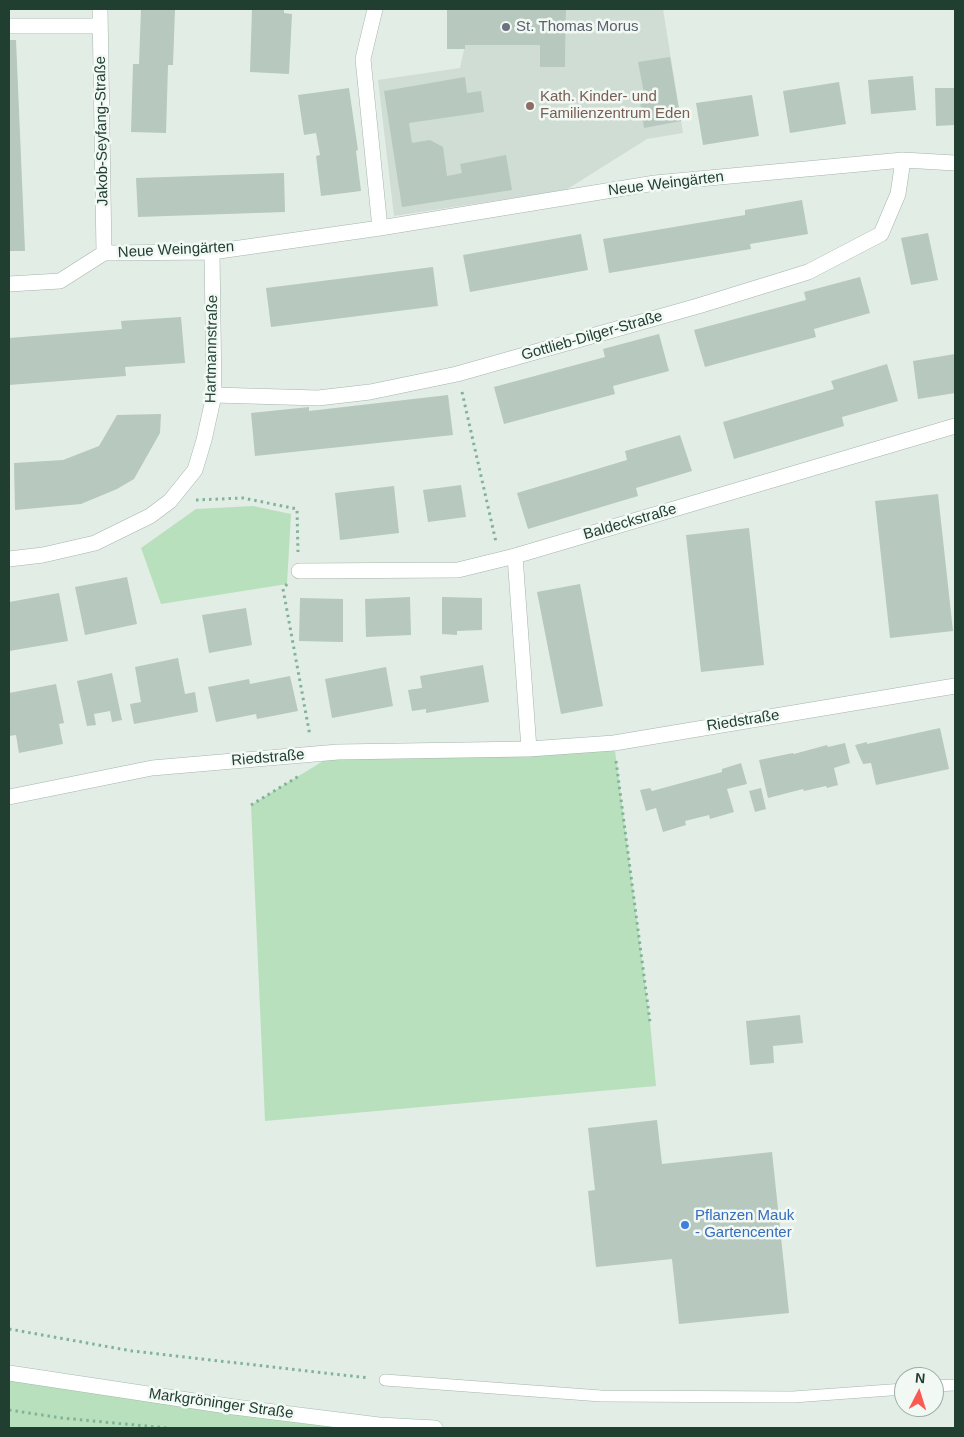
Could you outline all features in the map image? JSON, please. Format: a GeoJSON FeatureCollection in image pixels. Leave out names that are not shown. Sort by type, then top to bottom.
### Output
{"type":"FeatureCollection","features":[{"type":"Feature","properties":{"kind":"street","name":"Jakob-Seyfang-Straße"},"geometry":{"type":"LineString","coordinates":[[100,9],[104,253]]}},
{"type":"Feature","properties":{"kind":"street"},"geometry":{"type":"LineString","coordinates":[[375,9],[363,59],[380,228]]}},
{"type":"Feature","properties":{"kind":"street"},"geometry":{"type":"LineString","coordinates":[[9,26],[100,26]]}},
{"type":"Feature","properties":{"kind":"street","name":"Neue Weingärten"},"geometry":{"type":"LineString","coordinates":[[9,284],[60,281],[104,253],[212,252],[380,228],[655,183],[903,160],[955,163]]}},
{"type":"Feature","properties":{"kind":"street","name":"Gottlieb-Dilger-Straße"},"geometry":{"type":"LineString","coordinates":[[214,395],[318,398],[370,392],[457,374],[688,309],[808,272],[881,234],[898,194],[903,160]]}},
{"type":"Feature","properties":{"kind":"street","name":"Hartmannstraße"},"geometry":{"type":"LineString","coordinates":[[9,559],[43,555],[95,543],[150,516],[170,501],[195,470],[214,395],[212,252]]}},
{"type":"Feature","properties":{"kind":"street","name":"Baldeckstraße"},"geometry":{"type":"LineString","coordinates":[[299,571],[458,570],[516,556],[955,426]]}},
{"type":"Feature","properties":{"kind":"street"},"geometry":{"type":"LineString","coordinates":[[516,556],[530,749]]}},
{"type":"Feature","properties":{"kind":"street","name":"Riedstraße"},"geometry":{"type":"LineString","coordinates":[[9,797],[152,768],[314,754],[530,749],[614,742],[955,686]]}},
{"type":"Feature","properties":{"kind":"street","name":"Markgröninger Straße"},"geometry":{"type":"LineString","coordinates":[[9,1373],[234,1407],[379,1425],[435,1428]]}},
{"type":"Feature","properties":{"kind":"lane"},"geometry":{"type":"LineString","coordinates":[[385,1380],[601,1396],[793,1397],[894,1390]]}},
{"type":"Feature","properties":{"kind":"path"},"geometry":{"type":"LineString","coordinates":[[464,405],[493,530]]}},
{"type":"Feature","properties":{"kind":"path"},"geometry":{"type":"LineString","coordinates":[[170,501],[243,498],[297,509],[299,571],[283,589],[314,754]]}},
{"type":"Feature","properties":{"kind":"path"},"geometry":{"type":"LineString","coordinates":[[614,742],[650,1022]]}},
{"type":"Feature","properties":{"kind":"path"},"geometry":{"type":"LineString","coordinates":[[251,805],[306,772]]}},
{"type":"Feature","properties":{"kind":"path"},"geometry":{"type":"LineString","coordinates":[[9,1329],[132,1351],[385,1380]]}},
{"type":"Feature","properties":{"kind":"path"},"geometry":{"type":"LineString","coordinates":[[9,1410],[62,1418],[167,1428]]}},
{"type":"Feature","properties":{"kind":"shaded area","name":"Kath. Kinder- und Familienzentrum Eden"},"geometry":{"type":"Polygon","coordinates":[[[566,9],[663,9],[683,133],[647,139],[566,190],[394,216],[378,80],[460,68],[465,45],[540,45],[540,67],[565,64],[566,9]]]}},
{"type":"Feature","properties":{"kind":"green space"},"geometry":{"type":"Polygon","coordinates":[[[253,506],[291,514],[287,584],[161,604],[141,548],[196,509],[253,506]]]}},
{"type":"Feature","properties":{"kind":"green space"},"geometry":{"type":"Polygon","coordinates":[[[614,743],[650,1022],[656,1086],[265,1121],[251,805],[338,752],[614,743]]]}},
{"type":"Feature","properties":{"kind":"green space"},"geometry":{"type":"Polygon","coordinates":[[[9,1373],[431,1428],[9,1428],[9,1373]]]}},
{"type":"Feature","properties":{"kind":"building"},"geometry":{"type":"Polygon","coordinates":[[[141,9],[175,9],[173,65],[168,65],[166,133],[131,132],[133,64],[139,64],[141,9]]]}},
{"type":"Feature","properties":{"kind":"building"},"geometry":{"type":"Polygon","coordinates":[[[252,9],[284,9],[284,13],[292,14],[289,74],[250,72],[252,9]]]}},
{"type":"Feature","properties":{"kind":"building","name":"St. Thomas Morus"},"geometry":{"type":"Polygon","coordinates":[[[447,9],[566,9],[565,67],[540,67],[540,45],[465,45],[465,49],[447,49],[447,9]]]}},
{"type":"Feature","properties":{"kind":"building"},"geometry":{"type":"Polygon","coordinates":[[[9,40],[16,40],[25,251],[9,251],[9,40]]]}},
{"type":"Feature","properties":{"kind":"building","name":"Kath. Kinder- und Familienzentrum Eden"},"geometry":{"type":"Polygon","coordinates":[[[670,57],[681,121],[644,128],[639,94],[644,93],[638,62],[670,57]]]}},
{"type":"Feature","properties":{"kind":"building"},"geometry":{"type":"Polygon","coordinates":[[[913,76],[916,110],[871,114],[868,80],[913,76]]]}},
{"type":"Feature","properties":{"kind":"building"},"geometry":{"type":"Polygon","coordinates":[[[465,77],[467,93],[481,91],[484,112],[409,123],[412,143],[430,140],[443,147],[447,176],[462,173],[460,164],[506,155],[512,190],[402,207],[384,91],[465,77]]]}},
{"type":"Feature","properties":{"kind":"building"},"geometry":{"type":"Polygon","coordinates":[[[839,82],[846,124],[790,133],[783,91],[839,82]]]}},
{"type":"Feature","properties":{"kind":"building"},"geometry":{"type":"Polygon","coordinates":[[[349,88],[358,150],[356,151],[361,191],[321,196],[316,156],[320,155],[316,133],[304,135],[298,95],[349,88]]]}},
{"type":"Feature","properties":{"kind":"building"},"geometry":{"type":"Polygon","coordinates":[[[935,88],[955,88],[955,125],[936,126],[935,88]]]}},
{"type":"Feature","properties":{"kind":"building"},"geometry":{"type":"Polygon","coordinates":[[[752,95],[759,136],[703,145],[696,103],[752,95]]]}},
{"type":"Feature","properties":{"kind":"building"},"geometry":{"type":"Polygon","coordinates":[[[284,173],[285,212],[138,217],[136,178],[284,173]]]}},
{"type":"Feature","properties":{"kind":"building"},"geometry":{"type":"Polygon","coordinates":[[[802,200],[808,234],[750,244],[751,249],[609,273],[603,239],[745,215],[745,210],[802,200]]]}},
{"type":"Feature","properties":{"kind":"building"},"geometry":{"type":"Polygon","coordinates":[[[928,233],[938,280],[911,285],[901,238],[928,233]]]}},
{"type":"Feature","properties":{"kind":"building"},"geometry":{"type":"Polygon","coordinates":[[[581,234],[588,270],[470,292],[463,255],[581,234]]]}},
{"type":"Feature","properties":{"kind":"building"},"geometry":{"type":"Polygon","coordinates":[[[433,267],[438,306],[271,327],[266,288],[433,267]]]}},
{"type":"Feature","properties":{"kind":"building"},"geometry":{"type":"Polygon","coordinates":[[[860,277],[870,313],[814,329],[816,337],[705,367],[694,330],[806,300],[804,292],[860,277]]]}},
{"type":"Feature","properties":{"kind":"building"},"geometry":{"type":"Polygon","coordinates":[[[181,317],[185,363],[125,367],[126,376],[9,385],[9,338],[122,329],[121,321],[181,317]]]}},
{"type":"Feature","properties":{"kind":"building"},"geometry":{"type":"Polygon","coordinates":[[[659,334],[669,371],[613,386],[615,394],[504,424],[494,387],[605,357],[603,349],[659,334]]]}},
{"type":"Feature","properties":{"kind":"building"},"geometry":{"type":"Polygon","coordinates":[[[955,354],[955,393],[918,399],[913,361],[955,354]]]}},
{"type":"Feature","properties":{"kind":"building"},"geometry":{"type":"Polygon","coordinates":[[[887,364],[898,401],[842,417],[844,426],[734,459],[723,422],[834,389],[831,381],[887,364]]]}},
{"type":"Feature","properties":{"kind":"building"},"geometry":{"type":"Polygon","coordinates":[[[448,395],[453,435],[255,456],[251,413],[309,407],[309,411],[448,395]]]}},
{"type":"Feature","properties":{"kind":"building"},"geometry":{"type":"Polygon","coordinates":[[[161,414],[160,433],[134,479],[117,489],[81,504],[15,510],[14,463],[63,460],[99,446],[117,415],[161,414]]]}},
{"type":"Feature","properties":{"kind":"building"},"geometry":{"type":"Polygon","coordinates":[[[680,435],[692,471],[636,488],[638,496],[528,529],[517,493],[627,460],[625,451],[680,435]]]}},
{"type":"Feature","properties":{"kind":"building"},"geometry":{"type":"Polygon","coordinates":[[[461,485],[466,517],[428,522],[423,490],[461,485]]]}},
{"type":"Feature","properties":{"kind":"building"},"geometry":{"type":"Polygon","coordinates":[[[394,486],[399,533],[340,540],[335,493],[394,486]]]}},
{"type":"Feature","properties":{"kind":"building"},"geometry":{"type":"Polygon","coordinates":[[[938,494],[953,631],[890,638],[875,501],[938,494]]]}},
{"type":"Feature","properties":{"kind":"building"},"geometry":{"type":"Polygon","coordinates":[[[749,528],[764,665],[701,672],[686,535],[749,528]]]}},
{"type":"Feature","properties":{"kind":"building"},"geometry":{"type":"Polygon","coordinates":[[[127,577],[137,624],[85,635],[75,587],[127,577]]]}},
{"type":"Feature","properties":{"kind":"building"},"geometry":{"type":"Polygon","coordinates":[[[580,584],[603,706],[561,714],[537,592],[580,584]]]}},
{"type":"Feature","properties":{"kind":"building"},"geometry":{"type":"Polygon","coordinates":[[[59,593],[68,641],[9,651],[9,602],[59,593]]]}},
{"type":"Feature","properties":{"kind":"building"},"geometry":{"type":"Polygon","coordinates":[[[410,597],[411,635],[366,637],[365,599],[410,597]]]}},
{"type":"Feature","properties":{"kind":"building"},"geometry":{"type":"Polygon","coordinates":[[[442,597],[482,598],[482,630],[457,631],[457,635],[442,634],[442,597]]]}},
{"type":"Feature","properties":{"kind":"building"},"geometry":{"type":"Polygon","coordinates":[[[300,598],[343,599],[343,642],[299,641],[300,598]]]}},
{"type":"Feature","properties":{"kind":"building"},"geometry":{"type":"Polygon","coordinates":[[[246,608],[252,645],[209,653],[202,615],[246,608]]]}},
{"type":"Feature","properties":{"kind":"building"},"geometry":{"type":"Polygon","coordinates":[[[178,658],[185,694],[195,692],[198,712],[134,724],[130,704],[141,702],[135,667],[178,658]]]}},
{"type":"Feature","properties":{"kind":"building"},"geometry":{"type":"Polygon","coordinates":[[[483,665],[489,702],[426,713],[426,709],[412,711],[408,690],[422,688],[420,676],[483,665]]]}},
{"type":"Feature","properties":{"kind":"building"},"geometry":{"type":"Polygon","coordinates":[[[386,667],[393,706],[332,718],[325,679],[386,667]]]}},
{"type":"Feature","properties":{"kind":"building"},"geometry":{"type":"Polygon","coordinates":[[[112,673],[122,720],[112,722],[110,711],[94,714],[96,725],[87,726],[77,681],[112,673]]]}},
{"type":"Feature","properties":{"kind":"building"},"geometry":{"type":"Polygon","coordinates":[[[290,676],[298,711],[257,719],[256,714],[216,722],[208,687],[249,679],[250,684],[290,676]]]}},
{"type":"Feature","properties":{"kind":"building"},"geometry":{"type":"Polygon","coordinates":[[[56,684],[64,723],[59,724],[63,744],[19,753],[16,735],[9,736],[9,693],[56,684]]]}},
{"type":"Feature","properties":{"kind":"building"},"geometry":{"type":"Polygon","coordinates":[[[940,728],[949,769],[876,785],[871,763],[863,764],[855,745],[867,742],[867,744],[940,728]]]}},
{"type":"Feature","properties":{"kind":"building"},"geometry":{"type":"Polygon","coordinates":[[[845,743],[850,763],[834,768],[838,785],[804,791],[803,789],[768,798],[759,760],[794,754],[827,745],[828,747],[845,743]]]}},
{"type":"Feature","properties":{"kind":"building"},"geometry":{"type":"Polygon","coordinates":[[[741,763],[747,784],[727,789],[734,812],[710,819],[709,815],[685,821],[686,825],[663,832],[656,808],[646,811],[640,790],[650,788],[652,791],[722,772],[722,769],[741,763]]]}},
{"type":"Feature","properties":{"kind":"building"},"geometry":{"type":"Polygon","coordinates":[[[761,788],[766,809],[755,812],[749,791],[761,788]]]}},
{"type":"Feature","properties":{"kind":"building"},"geometry":{"type":"Polygon","coordinates":[[[800,1015],[803,1043],[773,1046],[774,1063],[750,1065],[746,1021],[800,1015]]]}},
{"type":"Feature","properties":{"kind":"building","name":"Pflanzen Mauk - Gartencenter"},"geometry":{"type":"Polygon","coordinates":[[[657,1120],[662,1164],[772,1152],[789,1313],[679,1324],[672,1259],[596,1267],[588,1191],[595,1190],[588,1128],[657,1120]]]}},
{"type":"Feature","properties":{"kind":"place","name":"St. Thomas Morus"},"geometry":{"type":"Point","coordinates":[506,27]}},
{"type":"Feature","properties":{"kind":"place","name":"Kath. Kinder- und Familienzentrum Eden"},"geometry":{"type":"Point","coordinates":[530,106]}},
{"type":"Feature","properties":{"kind":"place","name":"Pflanzen Mauk - Gartencenter"},"geometry":{"type":"Point","coordinates":[685,1225]}}]}
